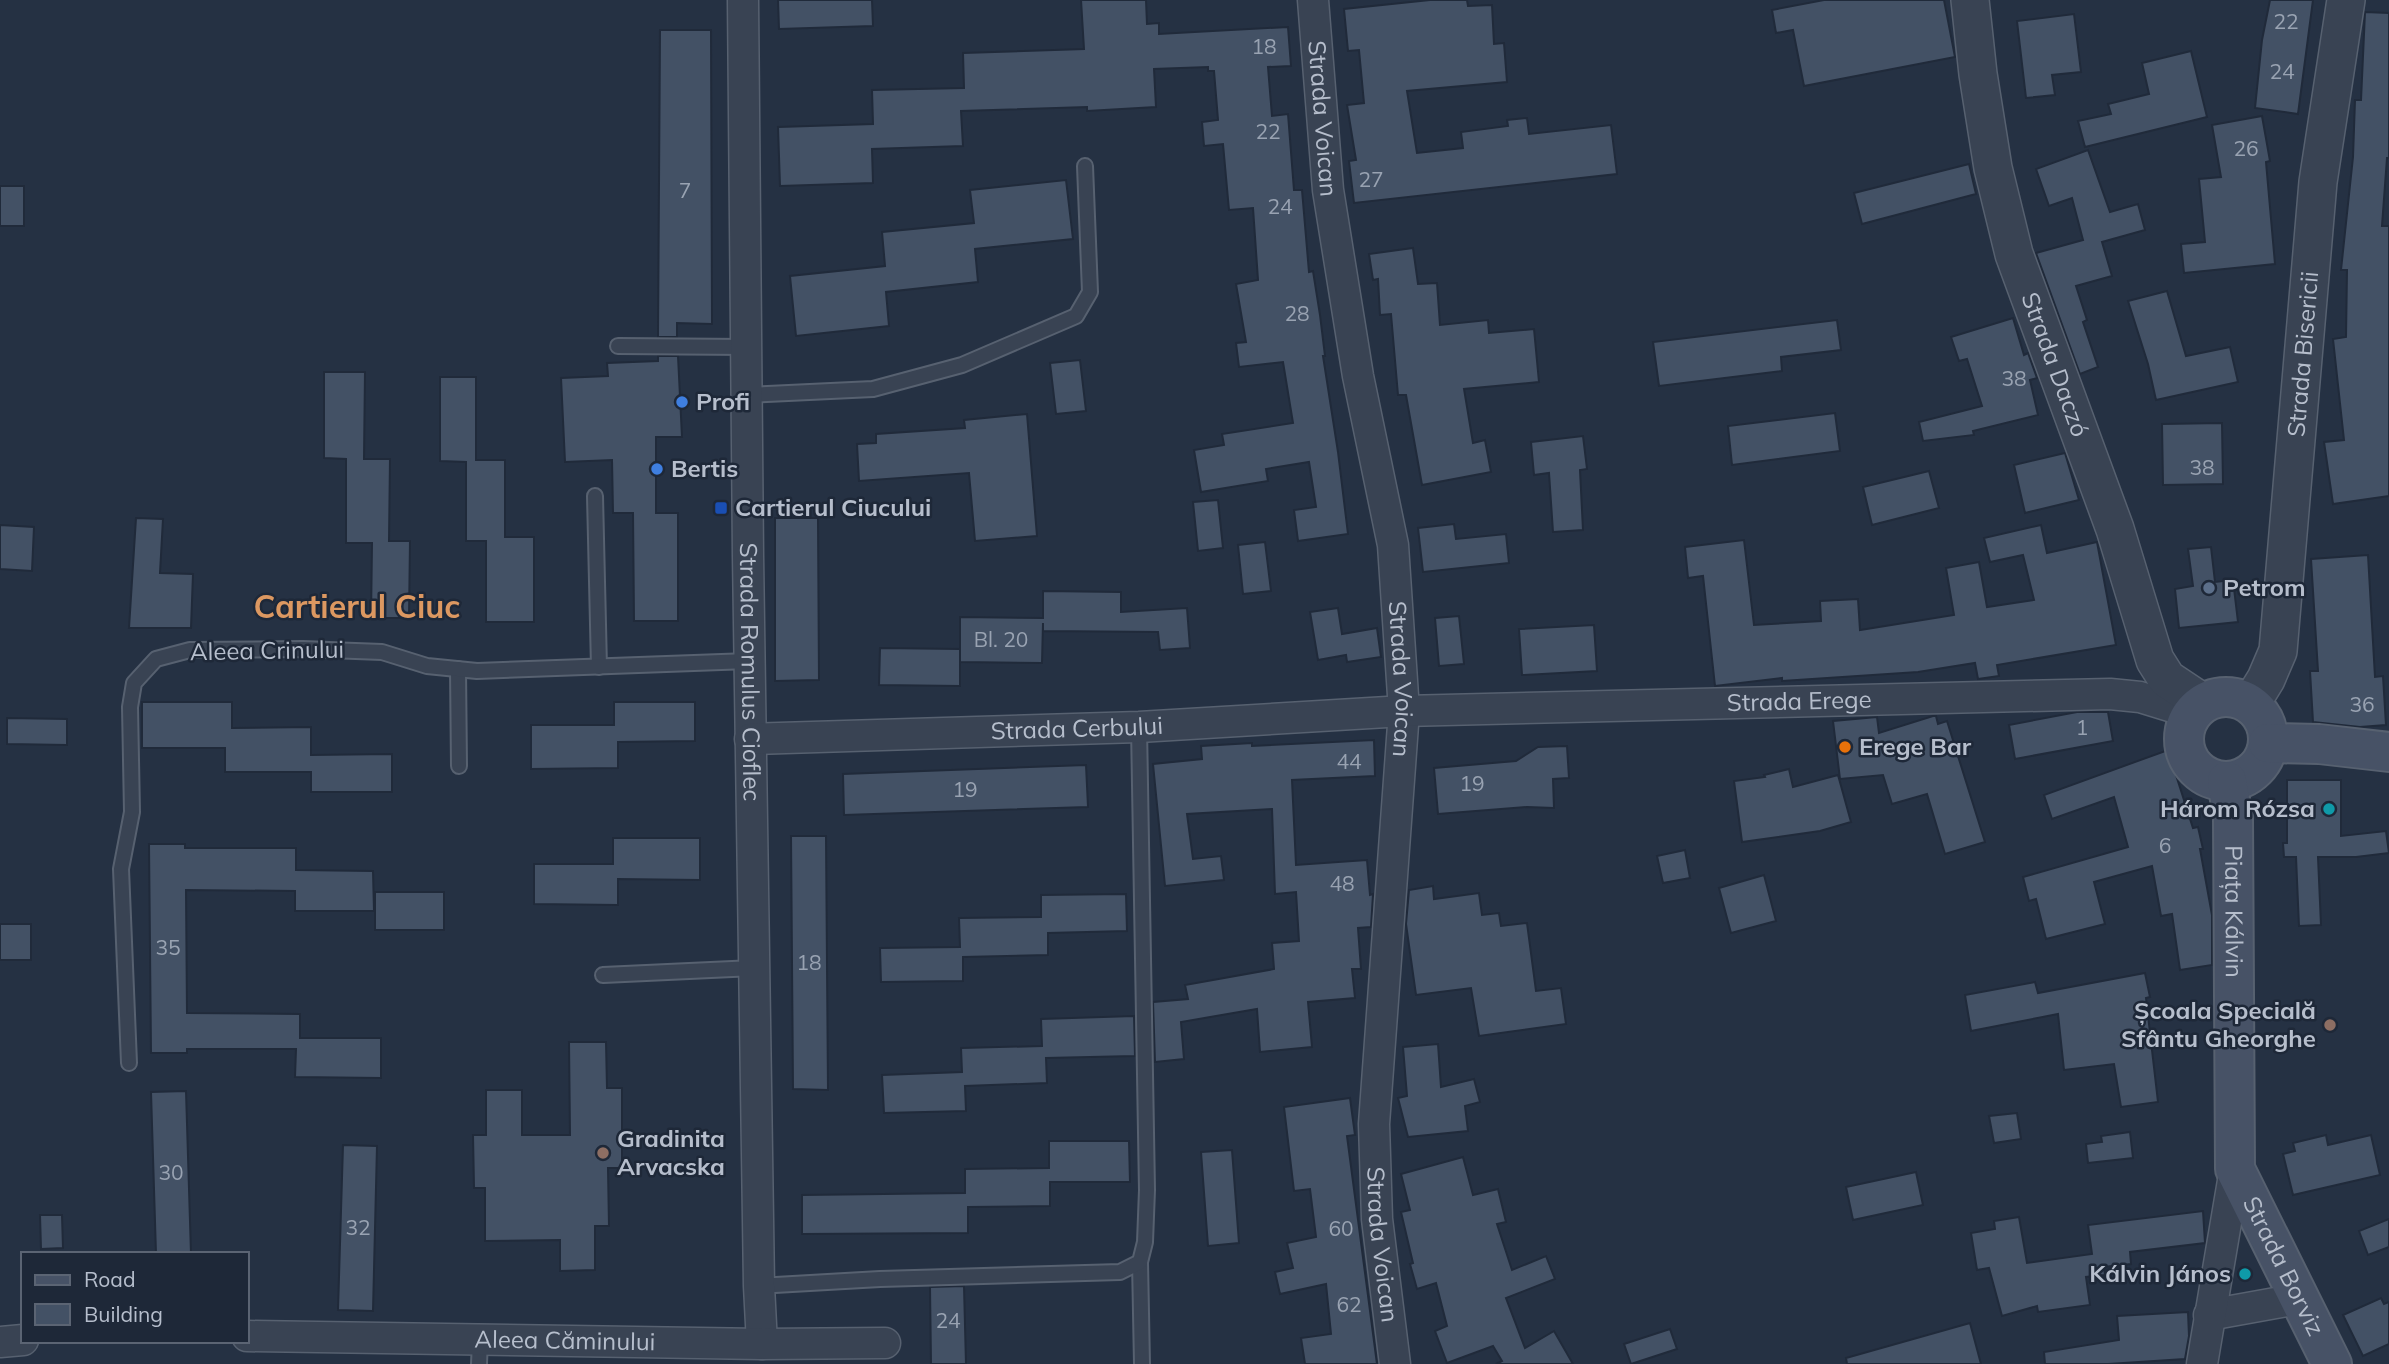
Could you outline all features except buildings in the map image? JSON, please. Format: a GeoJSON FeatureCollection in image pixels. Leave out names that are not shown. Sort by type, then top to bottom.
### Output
{"type":"FeatureCollection","features":[{"type":"Feature","properties":{"kind":"main road"},"geometry":{"type":"LineString","coordinates":[[2224,697],[2243,700],[2250,705],[2264,722],[2268,743],[2259,766],[2239,780],[2213,779],[2201,774],[2185,752],[2184,738],[2186,725],[2198,708],[2224,697]]}},
{"type":"Feature","properties":{"kind":"main road"},"geometry":{"type":"LineString","coordinates":[[2268,743],[2319,744],[2389,752]]}},
{"type":"Feature","properties":{"kind":"main road","name":"Piața Kálvin"},"geometry":{"type":"LineString","coordinates":[[2227,781],[2234,818],[2235,1169]]}},
{"type":"Feature","properties":{"kind":"main road","name":"Strada Borviz"},"geometry":{"type":"LineString","coordinates":[[2235,1169],[2332,1364]]}},
{"type":"Feature","properties":{"kind":"street","name":"Strada Romulus Cioflec"},"geometry":{"type":"LineString","coordinates":[[743,0],[750,740],[762,1344]]}},
{"type":"Feature","properties":{"kind":"street","name":"Strada Voican"},"geometry":{"type":"LineString","coordinates":[[1313,0],[1328,190],[1358,376],[1393,545],[1404,711],[1374,1124],[1377,1219],[1395,1364]]}},
{"type":"Feature","properties":{"kind":"street","name":"Strada Daczó"},"geometry":{"type":"LineString","coordinates":[[1970,0],[1993,169],[2014,254],[2115,528],[2155,660],[2167,679],[2198,708]]}},
{"type":"Feature","properties":{"kind":"street","name":"Strada Bisericii"},"geometry":{"type":"LineString","coordinates":[[2250,705],[2266,680],[2278,651],[2318,182],[2346,0]]}},
{"type":"Feature","properties":{"kind":"street","name":"Strada Erege"},"geometry":{"type":"LineString","coordinates":[[1404,711],[2110,694],[2198,708]]}},
{"type":"Feature","properties":{"kind":"street","name":"Strada Cerbului"},"geometry":{"type":"LineString","coordinates":[[750,740],[1139,727],[1404,711]]}},
{"type":"Feature","properties":{"kind":"street"},"geometry":{"type":"LineString","coordinates":[[2202,1364],[2235,1169]]}},
{"type":"Feature","properties":{"kind":"street"},"geometry":{"type":"LineString","coordinates":[[2209,1315],[2298,1299]]}},
{"type":"Feature","properties":{"kind":"street","name":"Aleea Căminului"},"geometry":{"type":"LineString","coordinates":[[248,1336],[480,1352],[886,1343]]}},
{"type":"Feature","properties":{"kind":"street"},"geometry":{"type":"LineString","coordinates":[[0,1342],[21,1340]]}},
{"type":"Feature","properties":{"kind":"lane"},"geometry":{"type":"LineString","coordinates":[[748,395],[873,389],[962,365],[1076,316],[1090,292],[1085,166]]}},
{"type":"Feature","properties":{"kind":"lane"},"geometry":{"type":"LineString","coordinates":[[618,346],[747,347]]}},
{"type":"Feature","properties":{"kind":"lane"},"geometry":{"type":"LineString","coordinates":[[595,496],[599,667]]}},
{"type":"Feature","properties":{"kind":"lane","name":"Aleea Crinului"},"geometry":{"type":"LineString","coordinates":[[128,1063],[121,869],[132,812],[130,707],[134,683],[156,659],[190,650],[354,650],[382,652],[427,666],[477,671],[749,661]]}},
{"type":"Feature","properties":{"kind":"lane"},"geometry":{"type":"LineString","coordinates":[[458,669],[459,766]]}},
{"type":"Feature","properties":{"kind":"lane"},"geometry":{"type":"LineString","coordinates":[[1139,727],[1147,1190],[1145,1241],[1140,1262],[1142,1364]]}},
{"type":"Feature","properties":{"kind":"lane"},"geometry":{"type":"LineString","coordinates":[[603,975],[754,968]]}},
{"type":"Feature","properties":{"kind":"lane"},"geometry":{"type":"LineString","coordinates":[[759,1286],[892,1278],[1120,1272],[1140,1262]]}},
{"type":"Feature","properties":{"kind":"place","name":"Profi"},"geometry":{"type":"Point","coordinates":[682,402]}},
{"type":"Feature","properties":{"kind":"place","name":"Bertis"},"geometry":{"type":"Point","coordinates":[657,469]}},
{"type":"Feature","properties":{"kind":"place","name":"Cartierul Ciucului"},"geometry":{"type":"Point","coordinates":[721,508]}},
{"type":"Feature","properties":{"kind":"place","name":"Petrom"},"geometry":{"type":"Point","coordinates":[2209,588]}},
{"type":"Feature","properties":{"kind":"place","name":"Erege Bar"},"geometry":{"type":"Point","coordinates":[1845,747]}},
{"type":"Feature","properties":{"kind":"place","name":"Három Rózsa"},"geometry":{"type":"Point","coordinates":[2329,809]}},
{"type":"Feature","properties":{"kind":"place","name":"Școala Specială Sfântu Gheorghe"},"geometry":{"type":"Point","coordinates":[2330,1025]}},
{"type":"Feature","properties":{"kind":"place","name":"Gradinita Arvacska"},"geometry":{"type":"Point","coordinates":[603,1153]}},
{"type":"Feature","properties":{"kind":"place","name":"Kálvin János"},"geometry":{"type":"Point","coordinates":[2245,1274]}},
{"type":"Feature","properties":{"kind":"district","name":"Cartierul Ciuc"},"geometry":{"type":"Point","coordinates":[357,607]}}]}
